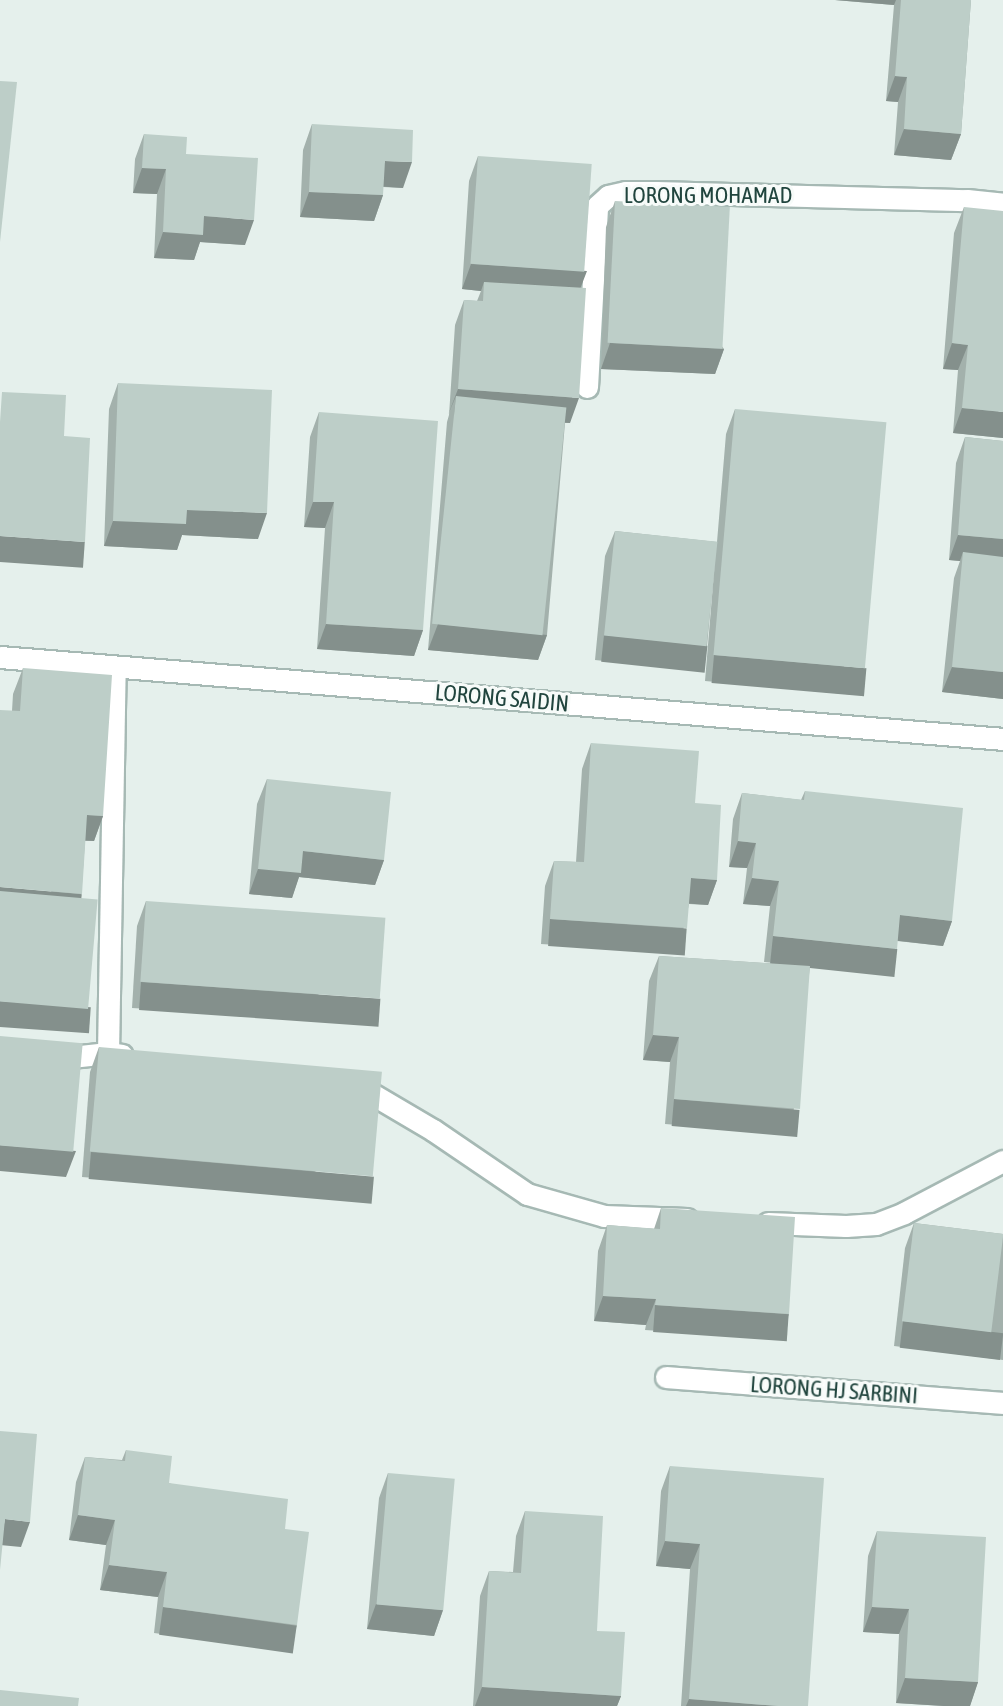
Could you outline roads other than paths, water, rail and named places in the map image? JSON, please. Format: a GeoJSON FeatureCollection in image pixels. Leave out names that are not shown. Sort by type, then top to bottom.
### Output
{"type":"FeatureCollection","features":[{"type":"Feature","properties":{"kind":"street","name":"LORONG MOHAMAD"},"geometry":{"type":"LineString","coordinates":[[587,387],[597,206],[608,196],[626,192],[656,192],[967,200],[1003,204]]}},
{"type":"Feature","properties":{"kind":"street","name":"LORONG SAIDIN"},"geometry":{"type":"LineString","coordinates":[[0,657],[1003,739]]}},
{"type":"Feature","properties":{"kind":"street"},"geometry":{"type":"LineString","coordinates":[[108,1053],[115,667]]}},
{"type":"Feature","properties":{"kind":"street"},"geometry":{"type":"LineString","coordinates":[[0,1055],[53,1059],[108,1053],[136,1057]]}},
{"type":"Feature","properties":{"kind":"street"},"geometry":{"type":"LineString","coordinates":[[331,1081],[358,1085],[527,1194],[604,1216],[711,1220]]}},
{"type":"Feature","properties":{"kind":"street"},"geometry":{"type":"LineString","coordinates":[[752,1222],[846,1226],[876,1224],[904,1213],[1003,1161]]}},
{"type":"Feature","properties":{"kind":"street","name":"LORONG HJ SARBINI"},"geometry":{"type":"LineString","coordinates":[[666,1377],[1003,1403]]}}]}
